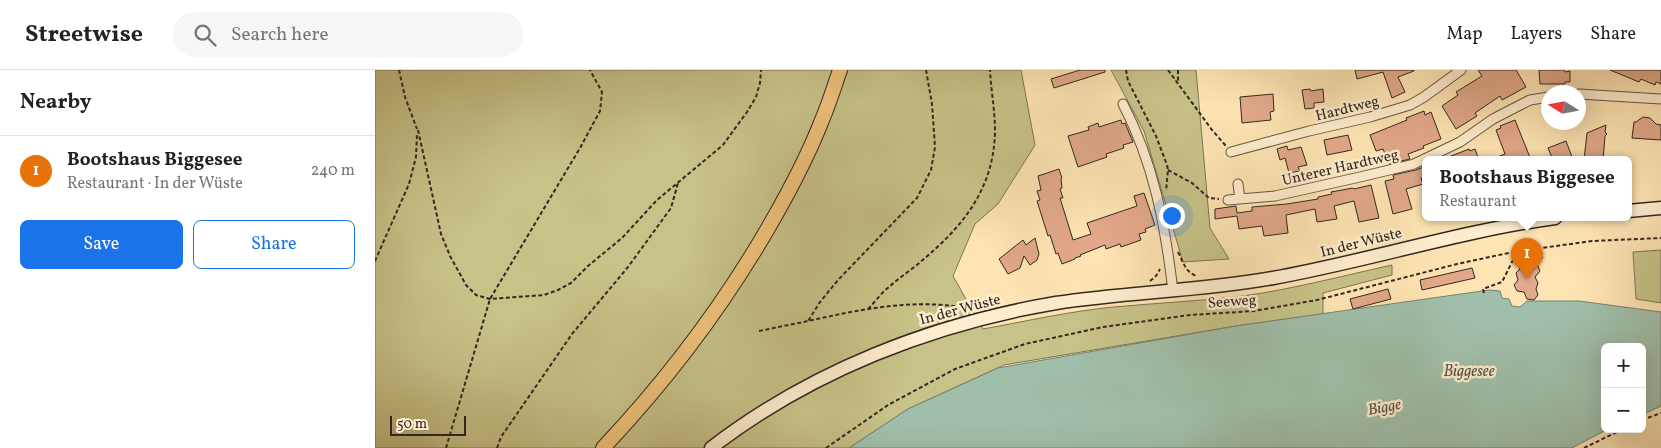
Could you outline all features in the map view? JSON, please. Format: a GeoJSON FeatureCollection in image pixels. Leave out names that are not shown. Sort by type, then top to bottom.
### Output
{"type":"FeatureCollection","features":[{"type":"Feature","properties":{"kind":"main road"},"geometry":{"type":"LineString","coordinates":[[603,448],[642,406],[678,362],[705,327],[751,258],[793,186],[822,121],[840,70]]}},
{"type":"Feature","properties":{"kind":"main road"},"geometry":{"type":"LineString","coordinates":[[1632,211],[1661,208]]}},
{"type":"Feature","properties":{"kind":"main road","name":"In der Wüste"},"geometry":{"type":"LineString","coordinates":[[711,448],[761,412],[812,383],[876,353],[963,323],[1057,303],[1270,279],[1321,269],[1481,230],[1536,221]]}},
{"type":"Feature","properties":{"kind":"street","name":"Hardtweg"},"geometry":{"type":"LineString","coordinates":[[1231,152],[1410,105],[1461,70]]}},
{"type":"Feature","properties":{"kind":"street"},"geometry":{"type":"LineString","coordinates":[[1586,94],[1661,99]]}},
{"type":"Feature","properties":{"kind":"street","name":"Unterer Hardtweg"},"geometry":{"type":"LineString","coordinates":[[1431,156],[1461,142],[1493,119],[1530,100],[1541,98]]}},
{"type":"Feature","properties":{"kind":"street"},"geometry":{"type":"LineString","coordinates":[[1123,104],[1146,154],[1161,210],[1169,251],[1173,291]]}},
{"type":"Feature","properties":{"kind":"street","name":"Unterer Hardtweg"},"geometry":{"type":"LineString","coordinates":[[1228,200],[1275,196],[1414,164],[1422,160]]}},
{"type":"Feature","properties":{"kind":"street"},"geometry":{"type":"LineString","coordinates":[[1238,184],[1240,199]]}},
{"type":"Feature","properties":{"kind":"path"},"geometry":{"type":"LineString","coordinates":[[399,70],[405,97],[418,130],[441,234],[450,256],[466,285],[476,295],[489,299],[544,295],[571,283],[622,238],[657,200],[723,145],[737,128],[756,96],[761,70]]}},
{"type":"Feature","properties":{"kind":"path"},"geometry":{"type":"LineString","coordinates":[[446,448],[489,299],[542,213],[600,111],[602,92],[590,70]]}},
{"type":"Feature","properties":{"kind":"path"},"geometry":{"type":"LineString","coordinates":[[808,321],[819,302],[838,280],[917,198],[931,170],[935,147],[926,70]]}},
{"type":"Feature","properties":{"kind":"path"},"geometry":{"type":"LineString","coordinates":[[868,309],[889,286],[925,258],[957,229],[981,193],[990,171],[995,132],[990,70]]}},
{"type":"Feature","properties":{"kind":"path"},"geometry":{"type":"LineString","coordinates":[[1126,70],[1128,81],[1155,136],[1168,170],[1165,198],[1161,210]]}},
{"type":"Feature","properties":{"kind":"path"},"geometry":{"type":"LineString","coordinates":[[1168,70],[1212,130],[1231,152]]}},
{"type":"Feature","properties":{"kind":"path"},"geometry":{"type":"LineString","coordinates":[[1178,70],[1178,82]]}},
{"type":"Feature","properties":{"kind":"path"},"geometry":{"type":"LineString","coordinates":[[375,261],[409,184],[416,156],[418,130]]}},
{"type":"Feature","properties":{"kind":"path"},"geometry":{"type":"LineString","coordinates":[[1168,170],[1191,183],[1209,198],[1228,200]]}},
{"type":"Feature","properties":{"kind":"path"},"geometry":{"type":"LineString","coordinates":[[497,448],[501,437],[572,334],[628,267],[671,208],[678,183]]}},
{"type":"Feature","properties":{"kind":"path","name":"Seeweg"},"geometry":{"type":"LineString","coordinates":[[826,448],[888,405],[930,383],[955,370],[1025,344],[1113,326],[1189,315],[1254,311],[1317,300],[1457,264],[1513,252],[1592,241],[1661,238]]}},
{"type":"Feature","properties":{"kind":"path"},"geometry":{"type":"LineString","coordinates":[[1148,282],[1156,276],[1169,251],[1177,251],[1191,274],[1201,278]]}},
{"type":"Feature","properties":{"kind":"path"},"geometry":{"type":"LineString","coordinates":[[1484,293],[1483,288],[1502,282],[1513,260],[1513,252]]}},
{"type":"Feature","properties":{"kind":"path"},"geometry":{"type":"LineString","coordinates":[[759,331],[892,305],[926,303],[960,307]]}},
{"type":"Feature","properties":{"kind":"path"},"geometry":{"type":"LineString","coordinates":[[1646,419],[1661,413]]}},
{"type":"Feature","properties":{"kind":"path"},"geometry":{"type":"LineString","coordinates":[[1584,448],[1615,433]]}},
{"type":"Feature","properties":{"kind":"shaded area"},"geometry":{"type":"Polygon","coordinates":[[[375,70],[1021,70],[1035,145],[998,204],[975,224],[953,276],[983,329],[1098,309],[1243,296],[1299,286],[1392,265],[1392,275],[1323,293],[1323,314],[1236,326],[1004,365],[908,409],[849,448],[375,448],[375,70]]]}},
{"type":"Feature","properties":{"kind":"shaded area"},"geometry":{"type":"Polygon","coordinates":[[[1111,70],[1196,70],[1210,228],[1229,259],[1183,262],[1144,131],[1111,70]]]}},
{"type":"Feature","properties":{"kind":"shaded area"},"geometry":{"type":"Polygon","coordinates":[[[1661,250],[1661,303],[1636,299],[1633,252],[1661,250]]]}},
{"type":"Feature","properties":{"kind":"water","name":"Biggesee"},"geometry":{"type":"Polygon","coordinates":[[[1489,290],[1500,291],[1502,298],[1509,299],[1512,306],[1520,307],[1527,301],[1579,301],[1661,312],[1661,406],[1646,413],[1646,343],[1601,343],[1601,433],[1572,448],[849,448],[908,409],[998,368],[1236,326],[1489,290]]]}},
{"type":"Feature","properties":{"kind":"building"},"geometry":{"type":"Polygon","coordinates":[[[1080,70],[1105,70],[1105,72],[1054,88],[1051,79],[1080,70]]]}},
{"type":"Feature","properties":{"kind":"building"},"geometry":{"type":"Polygon","coordinates":[[[1355,70],[1414,71],[1398,77],[1405,92],[1392,98],[1383,72],[1357,79],[1355,70]]]}},
{"type":"Feature","properties":{"kind":"building"},"geometry":{"type":"Polygon","coordinates":[[[1478,70],[1516,70],[1526,87],[1502,100],[1500,96],[1475,113],[1477,116],[1456,129],[1442,106],[1458,95],[1456,92],[1482,76],[1478,70]]]}},
{"type":"Feature","properties":{"kind":"building"},"geometry":{"type":"Polygon","coordinates":[[[1539,70],[1570,71],[1570,82],[1565,82],[1565,84],[1540,84],[1539,70]]]}},
{"type":"Feature","properties":{"kind":"building"},"geometry":{"type":"Polygon","coordinates":[[[1610,70],[1661,70],[1661,84],[1656,82],[1655,85],[1641,79],[1639,82],[1610,70]]]}},
{"type":"Feature","properties":{"kind":"building"},"geometry":{"type":"Polygon","coordinates":[[[1310,89],[1311,91],[1323,89],[1324,102],[1314,103],[1314,108],[1305,109],[1302,90],[1310,89]]]}},
{"type":"Feature","properties":{"kind":"building"},"geometry":{"type":"Polygon","coordinates":[[[1273,94],[1274,111],[1270,112],[1271,120],[1242,123],[1240,97],[1273,94]]]}},
{"type":"Feature","properties":{"kind":"building"},"geometry":{"type":"Polygon","coordinates":[[[1424,111],[1425,115],[1431,112],[1441,139],[1408,154],[1410,159],[1389,164],[1383,149],[1376,151],[1370,135],[1424,111]]]}},
{"type":"Feature","properties":{"kind":"building"},"geometry":{"type":"Polygon","coordinates":[[[1643,117],[1650,118],[1656,124],[1661,125],[1661,140],[1632,138],[1634,122],[1643,117]]]}},
{"type":"Feature","properties":{"kind":"building"},"geometry":{"type":"Polygon","coordinates":[[[1121,120],[1122,124],[1125,123],[1133,142],[1123,145],[1124,148],[1106,154],[1107,157],[1078,167],[1068,136],[1089,130],[1088,127],[1098,123],[1099,127],[1121,120]]]}},
{"type":"Feature","properties":{"kind":"building"},"geometry":{"type":"Polygon","coordinates":[[[1515,120],[1529,156],[1500,156],[1505,154],[1496,130],[1501,128],[1500,126],[1515,120]]]}},
{"type":"Feature","properties":{"kind":"building"},"geometry":{"type":"Polygon","coordinates":[[[1606,125],[1605,132],[1607,134],[1605,136],[1603,156],[1584,156],[1587,133],[1606,125]]]}},
{"type":"Feature","properties":{"kind":"building"},"geometry":{"type":"Polygon","coordinates":[[[1348,135],[1352,150],[1327,155],[1324,140],[1348,135]]]}},
{"type":"Feature","properties":{"kind":"building"},"geometry":{"type":"Polygon","coordinates":[[[1566,141],[1572,156],[1551,156],[1548,148],[1566,141]]]}},
{"type":"Feature","properties":{"kind":"building"},"geometry":{"type":"Polygon","coordinates":[[[1287,146],[1288,150],[1301,147],[1307,165],[1298,167],[1300,171],[1289,173],[1285,158],[1280,160],[1277,149],[1287,146]]]}},
{"type":"Feature","properties":{"kind":"building"},"geometry":{"type":"Polygon","coordinates":[[[1469,149],[1470,151],[1475,149],[1478,156],[1451,156],[1469,149]]]}},
{"type":"Feature","properties":{"kind":"building"},"geometry":{"type":"Polygon","coordinates":[[[1422,168],[1422,184],[1406,189],[1412,209],[1393,214],[1385,181],[1394,179],[1393,175],[1422,168]]]}},
{"type":"Feature","properties":{"kind":"building"},"geometry":{"type":"Polygon","coordinates":[[[1059,169],[1062,178],[1062,188],[1060,189],[1063,198],[1060,198],[1073,240],[1091,234],[1087,223],[1137,206],[1134,196],[1144,193],[1155,225],[1145,229],[1146,232],[1139,234],[1141,240],[1121,247],[1120,244],[1106,249],[1105,245],[1062,264],[1058,253],[1056,254],[1050,235],[1048,236],[1037,201],[1040,200],[1037,191],[1041,190],[1038,176],[1059,169]]]}},
{"type":"Feature","properties":{"kind":"building"},"geometry":{"type":"Polygon","coordinates":[[[1371,185],[1379,218],[1359,222],[1354,201],[1334,206],[1337,219],[1317,222],[1315,209],[1286,215],[1288,233],[1264,236],[1262,226],[1239,229],[1237,216],[1215,219],[1215,209],[1236,206],[1237,213],[1252,211],[1252,207],[1318,199],[1318,197],[1332,194],[1331,192],[1371,185]]]}},
{"type":"Feature","properties":{"kind":"building"},"geometry":{"type":"Polygon","coordinates":[[[1035,238],[1039,254],[1037,260],[1030,265],[1024,256],[1020,268],[1008,274],[999,259],[1023,240],[1026,245],[1035,238]]]}},
{"type":"Feature","properties":{"kind":"building"},"geometry":{"type":"Polygon","coordinates":[[[1533,256],[1543,257],[1537,264],[1540,271],[1535,277],[1538,283],[1536,289],[1538,295],[1534,300],[1527,299],[1524,292],[1517,291],[1514,285],[1518,280],[1516,273],[1520,269],[1518,263],[1523,257],[1531,258],[1533,256]]]}},
{"type":"Feature","properties":{"kind":"building"},"geometry":{"type":"Polygon","coordinates":[[[1472,268],[1475,278],[1422,290],[1420,280],[1472,268]]]}},
{"type":"Feature","properties":{"kind":"building"},"geometry":{"type":"Polygon","coordinates":[[[1388,289],[1391,299],[1353,309],[1350,299],[1388,289]]]}},
{"type":"Feature","properties":{"kind":"place","name":"Bootshaus Biggesee"},"geometry":{"type":"Point","coordinates":[1527,279]}},
{"type":"Feature","properties":{"kind":"water label","name":"Bigge"},"geometry":{"type":"Point","coordinates":[1384,406]}}]}
